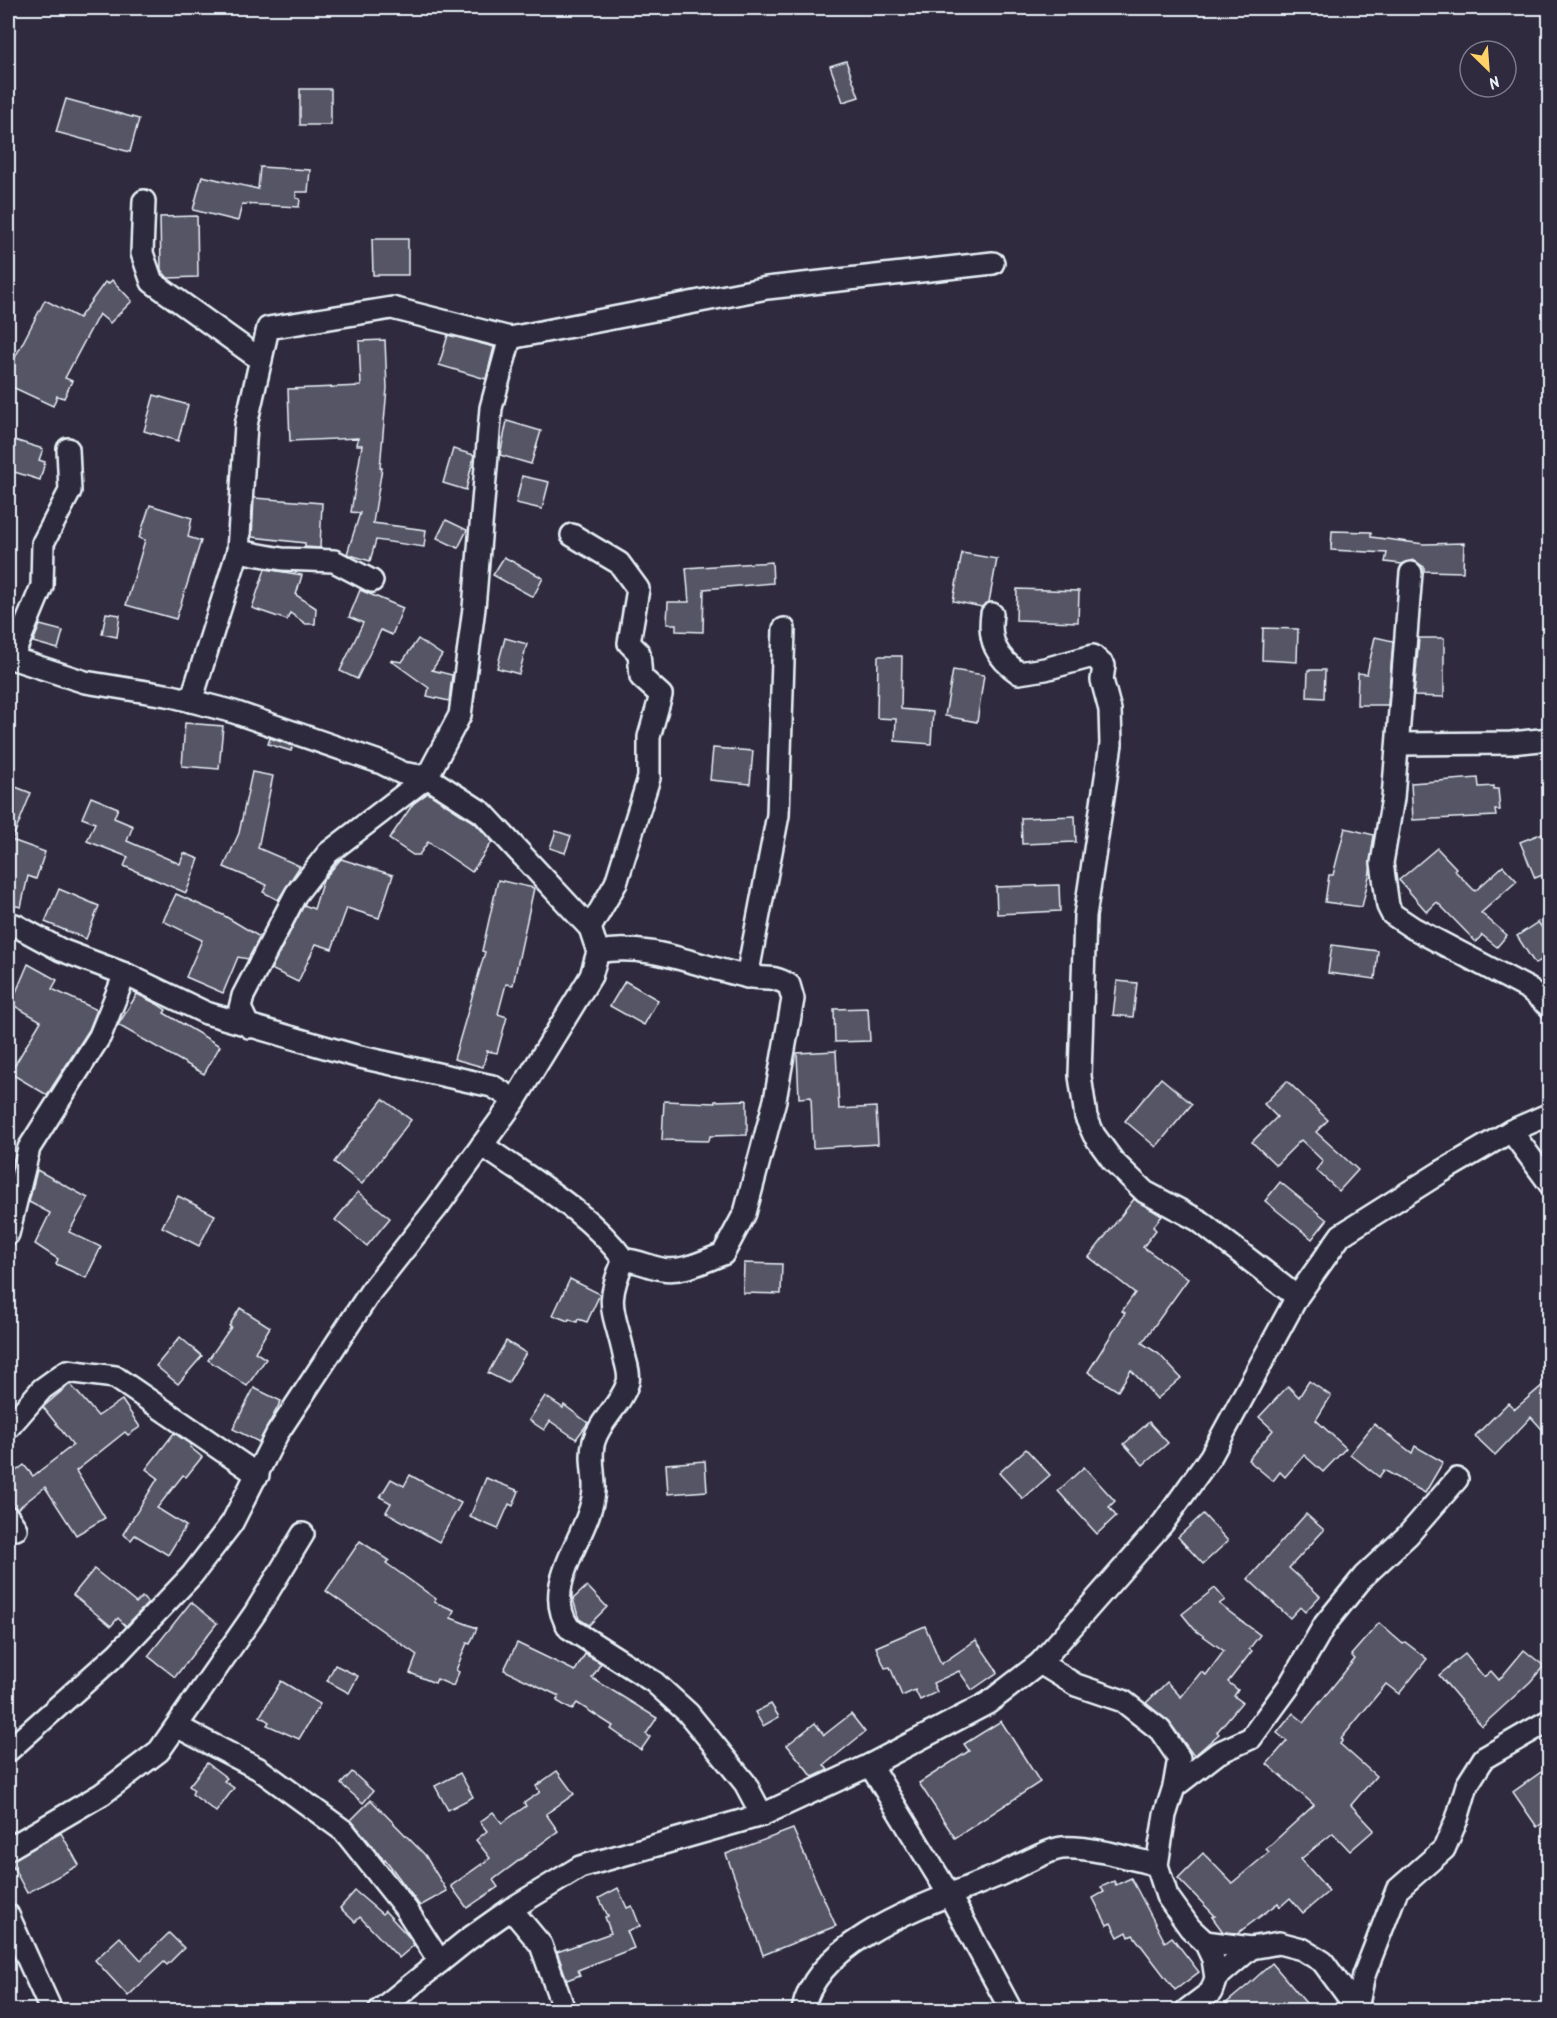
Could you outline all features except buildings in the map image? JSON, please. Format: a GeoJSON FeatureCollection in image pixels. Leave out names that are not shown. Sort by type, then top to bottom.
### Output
{"type":"FeatureCollection","features":[{"type":"Feature","properties":{"kind":"street"},"geometry":{"type":"LineString","coordinates":[[144,201],[142,253],[152,282],[261,360]]}},
{"type":"Feature","properties":{"kind":"street"},"geometry":{"type":"LineString","coordinates":[[191,701],[238,551],[246,426],[268,328],[392,308],[510,338],[767,288],[993,263]]}},
{"type":"Feature","properties":{"kind":"street"},"geometry":{"type":"LineString","coordinates":[[249,1028],[242,1017],[240,1008],[243,996],[296,894],[328,854],[427,777],[460,715],[474,608],[491,408],[510,338]]}},
{"type":"Feature","properties":{"kind":"street"},"geometry":{"type":"LineString","coordinates":[[8,1751],[118,1653],[192,1575],[232,1523],[277,1434],[371,1291],[515,1100],[591,976],[598,952],[590,928],[483,813],[427,777],[402,773],[382,763],[234,712],[191,701],[85,682],[10,657],[42,586],[43,543],[70,491],[68,449]]}},
{"type":"Feature","properties":{"kind":"street"},"geometry":{"type":"LineString","coordinates":[[572,535],[619,562],[638,589],[629,643],[639,653],[641,677],[661,695],[649,738],[649,778],[616,883],[590,928]]}},
{"type":"Feature","properties":{"kind":"street"},"geometry":{"type":"LineString","coordinates":[[238,551],[282,559],[334,561],[372,581]]}},
{"type":"Feature","properties":{"kind":"street"},"geometry":{"type":"LineString","coordinates":[[1411,573],[1393,798],[1382,862],[1388,906],[1392,914],[1413,928],[1529,989],[1550,1007]]}},
{"type":"Feature","properties":{"kind":"street"},"geometry":{"type":"LineString","coordinates":[[992,614],[990,629],[995,651],[1004,662],[1019,673],[1093,656],[1104,666],[1102,680],[1110,710],[1111,744],[1085,916],[1080,1076],[1086,1117],[1094,1136],[1113,1161],[1145,1192],[1198,1220],[1297,1297]]}},
{"type":"Feature","properties":{"kind":"street"},"geometry":{"type":"LineString","coordinates":[[747,976],[778,815],[784,629]]}},
{"type":"Feature","properties":{"kind":"street"},"geometry":{"type":"LineString","coordinates":[[1398,744],[1511,743],[1550,739]]}},
{"type":"Feature","properties":{"kind":"street"},"geometry":{"type":"LineString","coordinates":[[8,923],[61,950],[125,974],[206,1013],[249,1028],[356,1056],[492,1086],[515,1100]]}},
{"type":"Feature","properties":{"kind":"street"},"geometry":{"type":"LineString","coordinates":[[598,952],[618,947],[654,953],[747,976],[775,977],[789,985],[792,999],[775,1100],[746,1213],[723,1254],[686,1268],[663,1270],[635,1260],[624,1260]]}},
{"type":"Feature","properties":{"kind":"street"},"geometry":{"type":"LineString","coordinates":[[8,1234],[29,1148],[100,1036],[125,974]]}},
{"type":"Feature","properties":{"kind":"street"},"geometry":{"type":"LineString","coordinates":[[380,2010],[511,1909],[580,1867],[762,1815],[870,1765],[988,1703],[1040,1664],[1163,1523],[1211,1456],[1297,1297],[1341,1235],[1510,1131],[1550,1113]]}},
{"type":"Feature","properties":{"kind":"street"},"geometry":{"type":"LineString","coordinates":[[1510,1131],[1550,1184]]}},
{"type":"Feature","properties":{"kind":"street"},"geometry":{"type":"LineString","coordinates":[[482,1145],[606,1235],[624,1260]]}},
{"type":"Feature","properties":{"kind":"street"},"geometry":{"type":"LineString","coordinates":[[624,1260],[616,1278],[611,1303],[613,1319],[621,1333],[628,1381],[594,1441],[594,1492],[584,1527],[570,1556],[558,1603],[561,1616],[569,1628],[654,1682],[688,1713],[745,1783],[762,1815]]}},
{"type":"Feature","properties":{"kind":"street"},"geometry":{"type":"LineString","coordinates":[[8,1428],[42,1389],[67,1371],[115,1377],[258,1475]]}},
{"type":"Feature","properties":{"kind":"street"},"geometry":{"type":"LineString","coordinates":[[1174,1787],[1218,1753],[1251,1738],[1289,1686],[1325,1624],[1364,1576],[1408,1536],[1456,1479]]}},
{"type":"Feature","properties":{"kind":"street"},"geometry":{"type":"LineString","coordinates":[[8,1849],[102,1794],[159,1751],[178,1728],[255,1613],[303,1534]]}},
{"type":"Feature","properties":{"kind":"street"},"geometry":{"type":"LineString","coordinates":[[1040,1664],[1076,1685],[1123,1701],[1160,1730],[1179,1758],[1156,1865],[1167,1896],[1190,1928],[1205,1942],[1214,1959],[1216,1978],[1211,1992],[1187,2010]]}},
{"type":"Feature","properties":{"kind":"street"},"geometry":{"type":"LineString","coordinates":[[1358,2009],[1364,1975],[1397,1890],[1444,1849],[1457,1819],[1467,1785],[1484,1758],[1550,1720]]}},
{"type":"Feature","properties":{"kind":"street"},"geometry":{"type":"LineString","coordinates":[[178,1728],[259,1769],[344,1831],[406,1909],[440,1962]]}},
{"type":"Feature","properties":{"kind":"street"},"geometry":{"type":"LineString","coordinates":[[870,1765],[950,1896],[1011,2010]]}},
{"type":"Feature","properties":{"kind":"street"},"geometry":{"type":"LineString","coordinates":[[803,2010],[805,2000],[824,1971],[851,1942],[890,1920],[1061,1848],[1122,1855],[1156,1865]]}},
{"type":"Feature","properties":{"kind":"street"},"geometry":{"type":"LineString","coordinates":[[511,1909],[541,1945],[564,2010]]}},
{"type":"Feature","properties":{"kind":"street"},"geometry":{"type":"LineString","coordinates":[[8,1916],[16,1959],[51,2010]]}},
{"type":"Feature","properties":{"kind":"street"},"geometry":{"type":"LineString","coordinates":[[1205,1942],[1251,1948],[1279,1943],[1302,1949],[1323,1962],[1358,2009]]}},
{"type":"Feature","properties":{"kind":"street"},"geometry":{"type":"LineString","coordinates":[[1216,1978],[1251,1948]]}}]}
